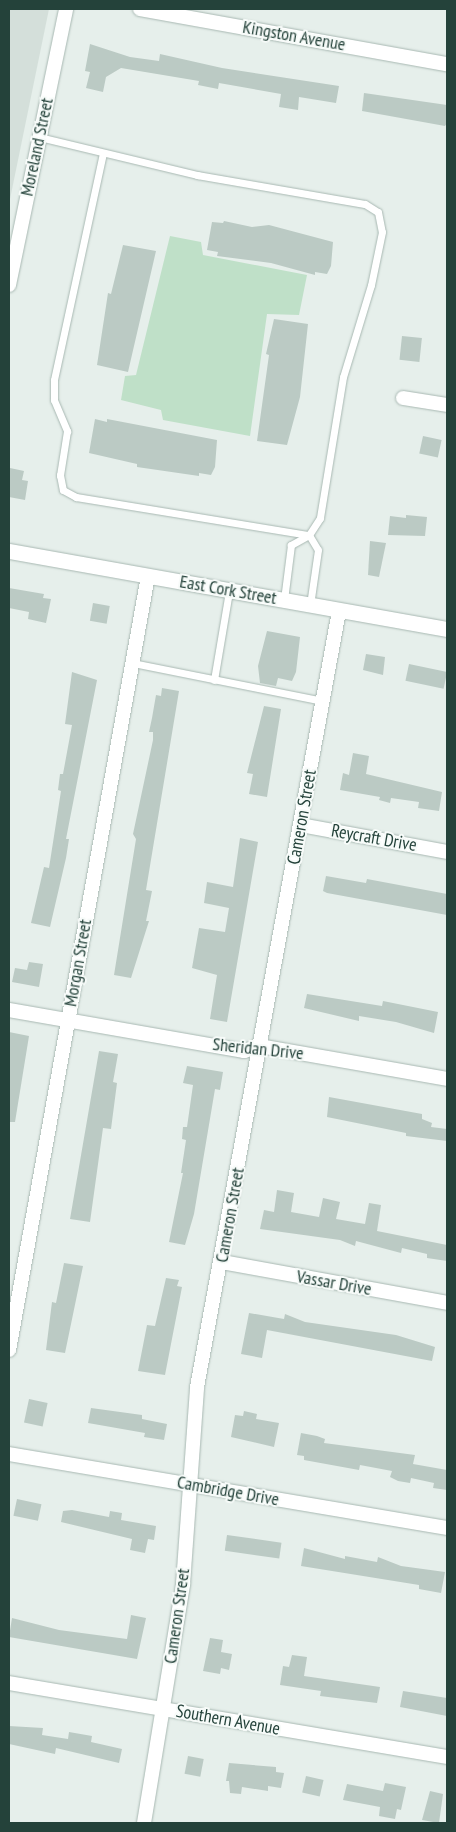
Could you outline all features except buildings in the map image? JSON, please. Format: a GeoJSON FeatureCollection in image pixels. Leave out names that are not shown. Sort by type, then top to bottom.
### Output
{"type":"FeatureCollection","features":[{"type":"Feature","properties":{"kind":"street","name":"Moreland Street"},"geometry":{"type":"LineString","coordinates":[[9,285],[66,9]]}},
{"type":"Feature","properties":{"kind":"street","name":"Kingston Avenue"},"geometry":{"type":"LineString","coordinates":[[140,9],[447,64]]}},
{"type":"Feature","properties":{"kind":"street"},"geometry":{"type":"LineString","coordinates":[[403,398],[447,405]]}},
{"type":"Feature","properties":{"kind":"street","name":"East Cork Street"},"geometry":{"type":"LineString","coordinates":[[9,551],[447,629]]}},
{"type":"Feature","properties":{"kind":"street","name":"Morgan Street"},"geometry":{"type":"LineString","coordinates":[[9,1350],[148,576]]}},
{"type":"Feature","properties":{"kind":"street","name":"Cameron Street"},"geometry":{"type":"LineString","coordinates":[[144,1823],[183,1584],[197,1387],[222,1262],[339,610]]}},
{"type":"Feature","properties":{"kind":"street","name":"Reycraft Drive"},"geometry":{"type":"LineString","coordinates":[[300,825],[447,852]]}},
{"type":"Feature","properties":{"kind":"street","name":"Sheridan Drive"},"geometry":{"type":"LineString","coordinates":[[9,1010],[244,1051],[260,1046],[447,1079]]}},
{"type":"Feature","properties":{"kind":"street","name":"Vassar Drive"},"geometry":{"type":"LineString","coordinates":[[222,1262],[447,1303]]}},
{"type":"Feature","properties":{"kind":"street","name":"Cambridge Drive"},"geometry":{"type":"LineString","coordinates":[[9,1454],[447,1528]]}},
{"type":"Feature","properties":{"kind":"street","name":"Southern Avenue"},"geometry":{"type":"LineString","coordinates":[[9,1683],[447,1757]]}},
{"type":"Feature","properties":{"kind":"lane"},"geometry":{"type":"LineString","coordinates":[[39,138],[197,175],[365,204],[378,212],[382,232],[371,285],[343,377],[320,518],[308,535],[291,545],[284,600]]}},
{"type":"Feature","properties":{"kind":"lane"},"geometry":{"type":"LineString","coordinates":[[103,153],[54,380],[54,400],[67,431],[60,475],[63,490],[76,497],[308,535],[318,550],[310,605]]}},
{"type":"Feature","properties":{"kind":"lane"},"geometry":{"type":"LineString","coordinates":[[214,680],[229,591]]}},
{"type":"Feature","properties":{"kind":"lane"},"geometry":{"type":"LineString","coordinates":[[133,663],[323,701]]}},
{"type":"Feature","properties":{"kind":"shaded area"},"geometry":{"type":"Polygon","coordinates":[[[9,9],[49,9],[9,204],[9,9]]]}},
{"type":"Feature","properties":{"kind":"green space"},"geometry":{"type":"Polygon","coordinates":[[[170,236],[201,242],[203,255],[307,275],[299,315],[267,314],[250,436],[163,420],[161,410],[121,400],[125,376],[136,375],[170,236]]]}}]}
